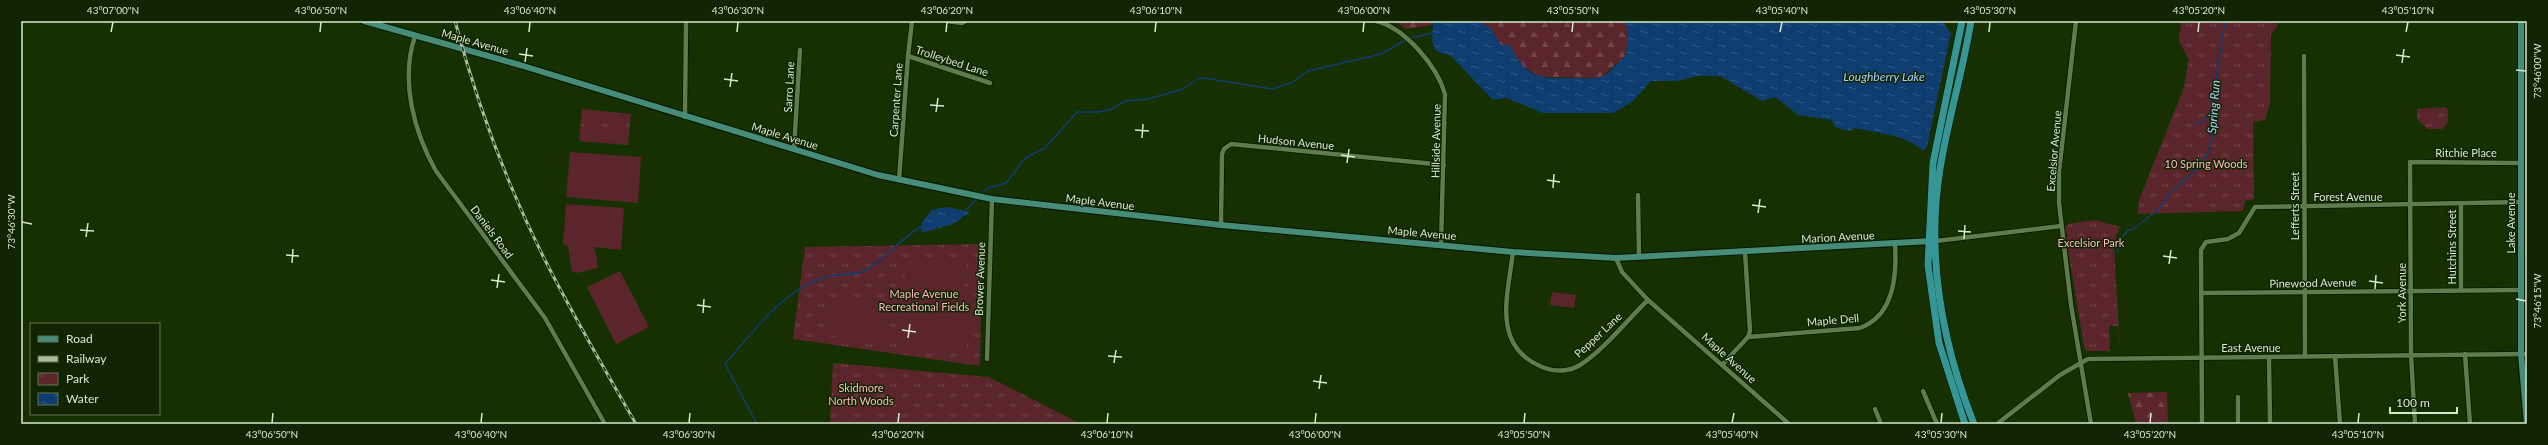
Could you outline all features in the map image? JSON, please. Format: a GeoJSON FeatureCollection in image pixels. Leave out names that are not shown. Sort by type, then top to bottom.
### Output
{"type":"FeatureCollection","features":[{"type":"Feature","properties":{"kind":"highway"},"geometry":{"type":"LineString","coordinates":[[1962,21],[1933,163],[1928,264],[1938,338],[1965,424]]}},
{"type":"Feature","properties":{"kind":"highway"},"geometry":{"type":"LineString","coordinates":[[1971,21],[1940,171],[1936,241],[1936,279],[1942,319],[1974,424]]}},
{"type":"Feature","properties":{"kind":"main road","name":"Maple Avenue"},"geometry":{"type":"LineString","coordinates":[[364,21],[520,65],[685,117],[900,180],[992,199],[1221,225],[1513,252],[1616,258]]}},
{"type":"Feature","properties":{"kind":"main road","name":"Lake Avenue"},"geometry":{"type":"LineString","coordinates":[[2521,21],[2524,52],[2521,163],[2524,264],[2521,290],[2527,424]]}},
{"type":"Feature","properties":{"kind":"main road","name":"Marion Avenue"},"geometry":{"type":"LineString","coordinates":[[1616,258],[1936,241]]}},
{"type":"Feature","properties":{"kind":"street"},"geometry":{"type":"LineString","coordinates":[[685,117],[686,21]]}},
{"type":"Feature","properties":{"kind":"street","name":"Carpenter Lane"},"geometry":{"type":"LineString","coordinates":[[900,180],[908,56],[912,21]]}},
{"type":"Feature","properties":{"kind":"street"},"geometry":{"type":"LineString","coordinates":[[946,21],[962,23],[966,21]]}},
{"type":"Feature","properties":{"kind":"street","name":"Hillside Avenue"},"geometry":{"type":"LineString","coordinates":[[1376,21],[1394,30],[1425,57],[1435,70],[1445,94],[1441,245]]}},
{"type":"Feature","properties":{"kind":"street","name":"Excelsior Avenue"},"geometry":{"type":"LineString","coordinates":[[2076,21],[2059,172],[2061,226],[2091,424]]}},
{"type":"Feature","properties":{"kind":"street","name":"Daniels Road"},"geometry":{"type":"LineString","coordinates":[[415,36],[410,57],[411,98],[415,124],[426,153],[436,171],[548,323],[605,424]]}},
{"type":"Feature","properties":{"kind":"street","name":"Sarro Lane"},"geometry":{"type":"LineString","coordinates":[[794,149],[800,50]]}},
{"type":"Feature","properties":{"kind":"street","name":"Trolleybed Lane"},"geometry":{"type":"LineString","coordinates":[[908,56],[990,83]]}},
{"type":"Feature","properties":{"kind":"street","name":"Lefferts Street"},"geometry":{"type":"LineString","coordinates":[[2304,56],[2305,356]]}},
{"type":"Feature","properties":{"kind":"street","name":"Hudson Avenue"},"geometry":{"type":"LineString","coordinates":[[1221,225],[1222,154],[1224,149],[1231,144],[1444,165]]}},
{"type":"Feature","properties":{"kind":"street","name":"Ritchie Place"},"geometry":{"type":"LineString","coordinates":[[2410,162],[2521,163]]}},
{"type":"Feature","properties":{"kind":"street","name":"York Avenue"},"geometry":{"type":"LineString","coordinates":[[2410,162],[2412,291],[2411,354],[2415,424]]}},
{"type":"Feature","properties":{"kind":"street"},"geometry":{"type":"LineString","coordinates":[[1638,195],[1639,257]]}},
{"type":"Feature","properties":{"kind":"street","name":"Brower Avenue"},"geometry":{"type":"LineString","coordinates":[[987,359],[992,199]]}},
{"type":"Feature","properties":{"kind":"street","name":"Forest Avenue"},"geometry":{"type":"LineString","coordinates":[[2201,293],[2200,254],[2202,245],[2206,242],[2228,239],[2239,233],[2255,207],[2411,206],[2521,202]]}},
{"type":"Feature","properties":{"kind":"street","name":"Hutchins Street"},"geometry":{"type":"LineString","coordinates":[[2461,204],[2461,290]]}},
{"type":"Feature","properties":{"kind":"street","name":"Marion Avenue"},"geometry":{"type":"LineString","coordinates":[[1936,241],[2061,226]]}},
{"type":"Feature","properties":{"kind":"street","name":"Maple Dell"},"geometry":{"type":"LineString","coordinates":[[1748,338],[1860,328],[1870,324],[1883,309],[1894,284],[1895,244]]}},
{"type":"Feature","properties":{"kind":"street","name":"Pepper Lane"},"geometry":{"type":"LineString","coordinates":[[1513,252],[1506,311],[1508,331],[1519,354],[1534,364],[1547,369],[1562,370],[1581,364],[1648,300]]}},
{"type":"Feature","properties":{"kind":"street"},"geometry":{"type":"LineString","coordinates":[[1722,365],[1748,338],[1750,331],[1745,252]]}},
{"type":"Feature","properties":{"kind":"street","name":"Maple Avenue"},"geometry":{"type":"LineString","coordinates":[[1616,258],[1622,272],[1648,300],[1789,424]]}},
{"type":"Feature","properties":{"kind":"street","name":"Pinewood Avenue"},"geometry":{"type":"LineString","coordinates":[[2201,293],[2521,290]]}},
{"type":"Feature","properties":{"kind":"street"},"geometry":{"type":"LineString","coordinates":[[2201,293],[2200,357],[2202,424]]}},
{"type":"Feature","properties":{"kind":"street","name":"East Avenue"},"geometry":{"type":"LineString","coordinates":[[1997,424],[2081,362],[2088,359],[2411,354],[2524,354]]}},
{"type":"Feature","properties":{"kind":"street"},"geometry":{"type":"LineString","coordinates":[[2465,354],[2470,424]]}},
{"type":"Feature","properties":{"kind":"street"},"geometry":{"type":"LineString","coordinates":[[2335,356],[2340,424]]}},
{"type":"Feature","properties":{"kind":"street"},"geometry":{"type":"LineString","coordinates":[[2269,357],[2270,424]]}},
{"type":"Feature","properties":{"kind":"street"},"geometry":{"type":"LineString","coordinates":[[1923,391],[1937,424]]}},
{"type":"Feature","properties":{"kind":"street"},"geometry":{"type":"LineString","coordinates":[[2238,396],[2238,424]]}},
{"type":"Feature","properties":{"kind":"street"},"geometry":{"type":"LineString","coordinates":[[1875,409],[1881,424]]}},
{"type":"Feature","properties":{"kind":"green space"},"geometry":{"type":"Polygon","coordinates":[[[1395,21],[1433,21],[1432,25],[1406,29],[1395,21]]]}},
{"type":"Feature","properties":{"kind":"green space"},"geometry":{"type":"Polygon","coordinates":[[[1480,21],[1622,21],[1628,28],[1626,55],[1603,76],[1595,78],[1541,77],[1522,66],[1513,52],[1501,45],[1491,29],[1480,21]]]}},
{"type":"Feature","properties":{"kind":"green space","name":"10 Spring Woods"},"geometry":{"type":"Polygon","coordinates":[[[2181,21],[2280,21],[2271,35],[2270,103],[2265,120],[2253,122],[2254,199],[2245,201],[2243,211],[2138,214],[2139,200],[2183,90],[2189,60],[2179,41],[2181,21]]]}},
{"type":"Feature","properties":{"kind":"green space"},"geometry":{"type":"Polygon","coordinates":[[[2524,81],[2527,81],[2527,260],[2525,258],[2524,81]]]}},
{"type":"Feature","properties":{"kind":"green space"},"geometry":{"type":"Polygon","coordinates":[[[2445,107],[2448,111],[2448,123],[2442,129],[2427,129],[2417,119],[2417,109],[2445,107]]]}},
{"type":"Feature","properties":{"kind":"green space"},"geometry":{"type":"Polygon","coordinates":[[[582,109],[631,114],[628,145],[579,141],[582,109]]]}},
{"type":"Feature","properties":{"kind":"green space"},"geometry":{"type":"Polygon","coordinates":[[[586,111],[602,113],[601,120],[585,119],[586,111]]]}},
{"type":"Feature","properties":{"kind":"green space"},"geometry":{"type":"Polygon","coordinates":[[[610,113],[626,115],[626,122],[610,121],[610,113]]]}},
{"type":"Feature","properties":{"kind":"green space"},"geometry":{"type":"Polygon","coordinates":[[[585,121],[601,123],[600,130],[584,129],[585,121]]]}},
{"type":"Feature","properties":{"kind":"green space"},"geometry":{"type":"Polygon","coordinates":[[[609,123],[625,125],[625,132],[609,131],[609,123]]]}},
{"type":"Feature","properties":{"kind":"green space"},"geometry":{"type":"Polygon","coordinates":[[[584,131],[600,132],[600,140],[584,138],[584,131]]]}},
{"type":"Feature","properties":{"kind":"green space"},"geometry":{"type":"Polygon","coordinates":[[[609,133],[625,134],[624,141],[608,140],[609,133]]]}},
{"type":"Feature","properties":{"kind":"green space"},"geometry":{"type":"Polygon","coordinates":[[[570,152],[641,157],[638,203],[566,197],[570,152]]]}},
{"type":"Feature","properties":{"kind":"green space"},"geometry":{"type":"Polygon","coordinates":[[[566,204],[624,208],[621,250],[593,247],[596,252],[598,268],[576,273],[572,271],[568,246],[563,245],[566,204]]]}},
{"type":"Feature","properties":{"kind":"green space","name":"Excelsior Park"},"geometry":{"type":"Polygon","coordinates":[[[2095,220],[2120,227],[2114,246],[2120,351],[2118,326],[2109,326],[2110,351],[2086,351],[2084,347],[2066,237],[2068,237],[2065,228],[2068,224],[2095,220]]]}},
{"type":"Feature","properties":{"kind":"green space","name":"Maple Avenue Recreational Fields"},"geometry":{"type":"Polygon","coordinates":[[[982,244],[980,366],[793,339],[805,247],[982,244]]]}},
{"type":"Feature","properties":{"kind":"green space"},"geometry":{"type":"Polygon","coordinates":[[[906,259],[966,263],[963,301],[903,297],[906,259]]]}},
{"type":"Feature","properties":{"kind":"green space"},"geometry":{"type":"Polygon","coordinates":[[[620,271],[649,327],[616,344],[587,287],[620,271]]]}},
{"type":"Feature","properties":{"kind":"green space"},"geometry":{"type":"Polygon","coordinates":[[[1552,292],[1576,295],[1574,308],[1550,305],[1552,292]]]}},
{"type":"Feature","properties":{"kind":"green space"},"geometry":{"type":"Polygon","coordinates":[[[830,299],[891,303],[888,340],[827,335],[830,299]]]}},
{"type":"Feature","properties":{"kind":"green space"},"geometry":{"type":"Polygon","coordinates":[[[899,306],[930,309],[930,313],[935,308],[969,311],[966,350],[961,352],[896,346],[899,306]]]}},
{"type":"Feature","properties":{"kind":"green space","name":"Skidmore North Woods"},"geometry":{"type":"Polygon","coordinates":[[[833,363],[989,377],[1081,424],[830,424],[833,363]]]}},
{"type":"Feature","properties":{"kind":"green space"},"geometry":{"type":"Polygon","coordinates":[[[2167,392],[2168,424],[2136,424],[2128,393],[2167,392]]]}},
{"type":"Feature","properties":{"kind":"water","name":"Loughberry Lake"},"geometry":{"type":"Polygon","coordinates":[[[1433,21],[1480,21],[1491,29],[1501,45],[1510,45],[1522,65],[1529,71],[1536,75],[1552,78],[1593,78],[1603,76],[1609,72],[1626,55],[1628,28],[1622,21],[1942,21],[1951,33],[1927,147],[1923,151],[1909,141],[1891,135],[1855,128],[1850,131],[1835,127],[1832,120],[1798,115],[1775,97],[1762,101],[1720,76],[1697,76],[1676,81],[1651,81],[1632,102],[1613,113],[1543,113],[1506,98],[1493,100],[1451,56],[1436,51],[1432,42],[1433,21]]]}},
{"type":"Feature","properties":{"kind":"water"},"geometry":{"type":"Polygon","coordinates":[[[947,207],[970,212],[953,224],[921,233],[922,222],[932,210],[947,207]]]}},
{"type":"Feature","properties":{"kind":"waterway","name":"Spring Run"},"geometry":{"type":"LineString","coordinates":[[2117,252],[2120,240],[2128,230],[2132,230],[2158,210],[2172,191],[2196,170],[2208,153],[2214,130],[2214,91],[2225,21]]}},
{"type":"Feature","properties":{"kind":"waterway"},"geometry":{"type":"LineString","coordinates":[[1410,38],[1433,33]]}},
{"type":"Feature","properties":{"kind":"waterway"},"geometry":{"type":"LineString","coordinates":[[981,194],[988,188],[1006,183],[1025,158],[1045,148],[1077,112],[1098,112],[1112,109],[1125,101],[1148,99],[1183,89],[1197,79],[1204,78],[1272,89],[1291,83],[1308,71],[1381,54],[1406,40]]}},
{"type":"Feature","properties":{"kind":"waterway"},"geometry":{"type":"LineString","coordinates":[[2195,124],[2202,122],[2215,108]]}},
{"type":"Feature","properties":{"kind":"waterway"},"geometry":{"type":"LineString","coordinates":[[965,211],[977,198]]}},
{"type":"Feature","properties":{"kind":"waterway"},"geometry":{"type":"LineString","coordinates":[[757,424],[725,364],[768,315],[793,293],[807,284],[822,278],[854,274],[870,268],[922,226]]}},
{"type":"Feature","properties":{"kind":"railway"},"geometry":{"type":"LineString","coordinates":[[455,21],[483,113],[518,204],[557,283],[636,424]]}}]}
